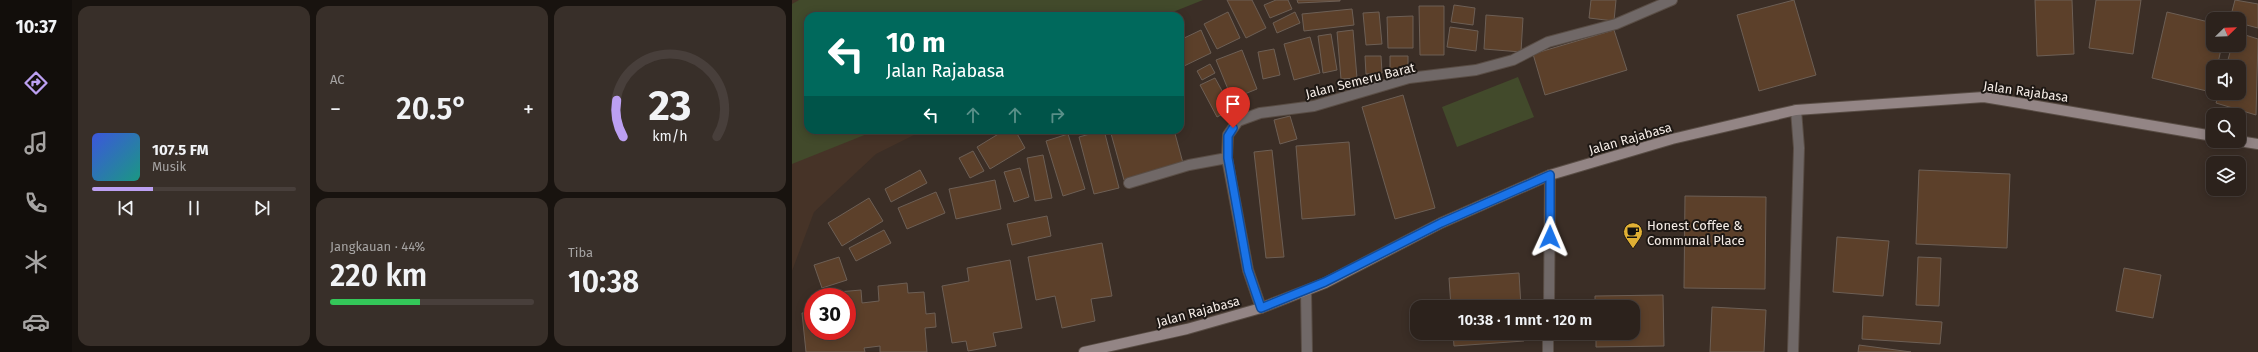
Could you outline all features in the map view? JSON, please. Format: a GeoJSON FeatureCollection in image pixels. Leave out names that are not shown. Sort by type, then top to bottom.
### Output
{"type":"FeatureCollection","features":[{"type":"Feature","properties":{"kind":"street","name":"Jalan Semeru Barat"},"geometry":{"type":"LineString","coordinates":[[1261,308],[1248,270],[1228,158],[1228,136],[1238,121],[1260,113],[1314,106],[1409,78],[1476,70],[1513,60],[1548,42],[1616,24],[1672,0]]}},
{"type":"Feature","properties":{"kind":"street","name":"Jalan Rajabasa"},"geometry":{"type":"LineString","coordinates":[[1084,352],[1187,329],[1261,308],[1306,291],[1441,223],[1550,175],[1672,139],[1796,110],[1984,97],[2206,135]]}},
{"type":"Feature","properties":{"kind":"street"},"geometry":{"type":"LineString","coordinates":[[1793,352],[1799,148],[1796,110]]}},
{"type":"Feature","properties":{"kind":"street"},"geometry":{"type":"LineString","coordinates":[[2246,142],[2258,144]]}},
{"type":"Feature","properties":{"kind":"street"},"geometry":{"type":"LineString","coordinates":[[1129,183],[1189,165],[1228,158]]}},
{"type":"Feature","properties":{"kind":"street"},"geometry":{"type":"LineString","coordinates":[[1549,300],[1550,175]]}},
{"type":"Feature","properties":{"kind":"street"},"geometry":{"type":"LineString","coordinates":[[1306,291],[1307,352]]}},
{"type":"Feature","properties":{"kind":"street"},"geometry":{"type":"LineString","coordinates":[[1548,340],[1548,352]]}},
{"type":"Feature","properties":{"kind":"shaded area"},"geometry":{"type":"Polygon","coordinates":[[[792,0],[1182,0],[1158,12],[804,12],[804,134],[916,134],[876,154],[814,212],[792,271],[792,0]]]}},
{"type":"Feature","properties":{"kind":"green space"},"geometry":{"type":"Polygon","coordinates":[[[799,0],[1203,0],[1173,12],[804,12],[804,134],[867,134],[792,164],[792,4],[799,0]]]}},
{"type":"Feature","properties":{"kind":"green space"},"geometry":{"type":"Polygon","coordinates":[[[1518,77],[1534,117],[1457,147],[1442,107],[1518,77]]]}},
{"type":"Feature","properties":{"kind":"building"},"geometry":{"type":"Polygon","coordinates":[[[1227,0],[1252,0],[1266,28],[1246,38],[1227,0]]]}},
{"type":"Feature","properties":{"kind":"building"},"geometry":{"type":"Polygon","coordinates":[[[1276,0],[1288,0],[1292,9],[1270,18],[1264,5],[1276,0]]]}},
{"type":"Feature","properties":{"kind":"building"},"geometry":{"type":"Polygon","coordinates":[[[1297,0],[1340,0],[1340,1],[1298,3],[1297,0]]]}},
{"type":"Feature","properties":{"kind":"building"},"geometry":{"type":"Polygon","coordinates":[[[1591,0],[1616,0],[1614,21],[1589,18],[1591,0]]]}},
{"type":"Feature","properties":{"kind":"building"},"geometry":{"type":"Polygon","coordinates":[[[1794,0],[1816,75],[1759,91],[1737,15],[1794,0]]]}},
{"type":"Feature","properties":{"kind":"building"},"geometry":{"type":"Polygon","coordinates":[[[2035,0],[2072,0],[2074,54],[2037,56],[2035,0]]]}},
{"type":"Feature","properties":{"kind":"building"},"geometry":{"type":"Polygon","coordinates":[[[2096,0],[2141,0],[2133,54],[2089,48],[2096,0]]]}},
{"type":"Feature","properties":{"kind":"building"},"geometry":{"type":"Polygon","coordinates":[[[2235,0],[2258,4],[2258,28],[2246,25],[2246,12],[2232,12],[2235,0]]]}},
{"type":"Feature","properties":{"kind":"building"},"geometry":{"type":"Polygon","coordinates":[[[1454,5],[1475,8],[1473,25],[1451,22],[1454,5]]]}},
{"type":"Feature","properties":{"kind":"building"},"geometry":{"type":"Polygon","coordinates":[[[1419,6],[1444,6],[1444,55],[1420,55],[1419,6]]]}},
{"type":"Feature","properties":{"kind":"building"},"geometry":{"type":"Polygon","coordinates":[[[1352,9],[1354,25],[1304,31],[1302,14],[1352,9]]]}},
{"type":"Feature","properties":{"kind":"building"},"geometry":{"type":"Polygon","coordinates":[[[1228,12],[1240,38],[1217,49],[1204,24],[1228,12]]]}},
{"type":"Feature","properties":{"kind":"building"},"geometry":{"type":"Polygon","coordinates":[[[1295,12],[1300,23],[1277,33],[1273,23],[1295,12]]]}},
{"type":"Feature","properties":{"kind":"building"},"geometry":{"type":"Polygon","coordinates":[[[1379,12],[1382,44],[1366,45],[1363,13],[1379,12]]]}},
{"type":"Feature","properties":{"kind":"building"},"geometry":{"type":"Polygon","coordinates":[[[2167,12],[2206,21],[2206,52],[2220,52],[2219,60],[2206,60],[2206,91],[2152,78],[2167,12]]]}},
{"type":"Feature","properties":{"kind":"building"},"geometry":{"type":"Polygon","coordinates":[[[1486,15],[1523,18],[1521,52],[1484,49],[1486,15]]]}},
{"type":"Feature","properties":{"kind":"building"},"geometry":{"type":"Polygon","coordinates":[[[1413,16],[1413,48],[1388,48],[1387,17],[1413,16]]]}},
{"type":"Feature","properties":{"kind":"building"},"geometry":{"type":"Polygon","coordinates":[[[1450,27],[1478,31],[1476,51],[1447,47],[1450,27]]]}},
{"type":"Feature","properties":{"kind":"building"},"geometry":{"type":"Polygon","coordinates":[[[1201,30],[1211,53],[1184,66],[1184,38],[1201,30]]]}},
{"type":"Feature","properties":{"kind":"building"},"geometry":{"type":"Polygon","coordinates":[[[1353,30],[1357,78],[1341,79],[1337,32],[1353,30]]]}},
{"type":"Feature","properties":{"kind":"building"},"geometry":{"type":"Polygon","coordinates":[[[1614,30],[1627,70],[1545,95],[1533,54],[1614,30]]]}},
{"type":"Feature","properties":{"kind":"building"},"geometry":{"type":"Polygon","coordinates":[[[1331,34],[1337,70],[1323,73],[1318,36],[1331,34]]]}},
{"type":"Feature","properties":{"kind":"building"},"geometry":{"type":"Polygon","coordinates":[[[2246,35],[2258,39],[2256,115],[2246,112],[2246,108],[2233,108],[2216,103],[2217,100],[2246,100],[2246,60],[2228,60],[2230,52],[2246,52],[2246,35]]]}},
{"type":"Feature","properties":{"kind":"building"},"geometry":{"type":"Polygon","coordinates":[[[1310,37],[1320,73],[1294,80],[1284,44],[1310,37]]]}},
{"type":"Feature","properties":{"kind":"building"},"geometry":{"type":"Polygon","coordinates":[[[1274,49],[1280,75],[1263,79],[1258,52],[1274,49]]]}},
{"type":"Feature","properties":{"kind":"building"},"geometry":{"type":"Polygon","coordinates":[[[1242,50],[1257,89],[1232,99],[1216,60],[1242,50]]]}},
{"type":"Feature","properties":{"kind":"building"},"geometry":{"type":"Polygon","coordinates":[[[1365,56],[1381,56],[1382,73],[1366,74],[1365,56]]]}},
{"type":"Feature","properties":{"kind":"building"},"geometry":{"type":"Polygon","coordinates":[[[1390,56],[1408,56],[1408,77],[1390,77],[1390,56]]]}},
{"type":"Feature","properties":{"kind":"building"},"geometry":{"type":"Polygon","coordinates":[[[1210,64],[1215,73],[1202,80],[1197,71],[1210,64]]]}},
{"type":"Feature","properties":{"kind":"building"},"geometry":{"type":"Polygon","coordinates":[[[1215,78],[1232,109],[1217,117],[1200,85],[1215,78]]]}},
{"type":"Feature","properties":{"kind":"building"},"geometry":{"type":"Polygon","coordinates":[[[1403,95],[1435,208],[1395,219],[1362,107],[1403,95]]]}},
{"type":"Feature","properties":{"kind":"building"},"geometry":{"type":"Polygon","coordinates":[[[1290,116],[1297,139],[1280,144],[1274,120],[1290,116]]]}},
{"type":"Feature","properties":{"kind":"building"},"geometry":{"type":"Polygon","coordinates":[[[998,134],[1017,134],[1025,148],[990,169],[977,147],[998,134]]]}},
{"type":"Feature","properties":{"kind":"building"},"geometry":{"type":"Polygon","coordinates":[[[1068,134],[1085,189],[1063,196],[1046,141],[1068,134]]]}},
{"type":"Feature","properties":{"kind":"building"},"geometry":{"type":"Polygon","coordinates":[[[1090,134],[1105,134],[1119,188],[1094,194],[1079,137],[1090,134]]]}},
{"type":"Feature","properties":{"kind":"building"},"geometry":{"type":"Polygon","coordinates":[[[1111,134],[1175,134],[1183,163],[1124,180],[1111,134]]]}},
{"type":"Feature","properties":{"kind":"building"},"geometry":{"type":"Polygon","coordinates":[[[1349,142],[1355,215],[1302,219],[1296,146],[1349,142]]]}},
{"type":"Feature","properties":{"kind":"building"},"geometry":{"type":"Polygon","coordinates":[[[1272,150],[1284,257],[1266,258],[1254,152],[1272,150]]]}},
{"type":"Feature","properties":{"kind":"building"},"geometry":{"type":"Polygon","coordinates":[[[973,151],[984,171],[970,178],[959,158],[973,151]]]}},
{"type":"Feature","properties":{"kind":"building"},"geometry":{"type":"Polygon","coordinates":[[[1043,155],[1052,198],[1035,201],[1027,158],[1043,155]]]}},
{"type":"Feature","properties":{"kind":"building"},"geometry":{"type":"Polygon","coordinates":[[[1020,168],[1029,197],[1014,202],[1004,172],[1020,168]]]}},
{"type":"Feature","properties":{"kind":"building"},"geometry":{"type":"Polygon","coordinates":[[[920,170],[927,183],[891,202],[885,189],[920,170]]]}},
{"type":"Feature","properties":{"kind":"building"},"geometry":{"type":"Polygon","coordinates":[[[1919,170],[2010,174],[2007,248],[1916,244],[1919,170]]]}},
{"type":"Feature","properties":{"kind":"building"},"geometry":{"type":"Polygon","coordinates":[[[995,180],[1001,209],[956,219],[949,189],[995,180]]]}},
{"type":"Feature","properties":{"kind":"building"},"geometry":{"type":"Polygon","coordinates":[[[936,192],[945,213],[907,229],[898,208],[936,192]]]}},
{"type":"Feature","properties":{"kind":"building"},"geometry":{"type":"Polygon","coordinates":[[[1685,196],[1766,197],[1765,289],[1684,288],[1685,196]]]}},
{"type":"Feature","properties":{"kind":"building"},"geometry":{"type":"Polygon","coordinates":[[[869,198],[883,221],[842,246],[828,223],[869,198]]]}},
{"type":"Feature","properties":{"kind":"building"},"geometry":{"type":"Polygon","coordinates":[[[1047,216],[1051,236],[1012,245],[1007,224],[1047,216]]]}},
{"type":"Feature","properties":{"kind":"building"},"geometry":{"type":"Polygon","coordinates":[[[884,230],[891,243],[856,261],[849,248],[884,230]]]}},
{"type":"Feature","properties":{"kind":"building"},"geometry":{"type":"Polygon","coordinates":[[[1837,237],[1889,241],[1883,296],[1833,292],[1837,237]]]}},
{"type":"Feature","properties":{"kind":"building"},"geometry":{"type":"Polygon","coordinates":[[[1102,243],[1112,296],[1091,299],[1095,321],[1062,328],[1055,296],[1036,300],[1028,257],[1102,243]]]}},
{"type":"Feature","properties":{"kind":"building"},"geometry":{"type":"Polygon","coordinates":[[[839,257],[847,280],[822,288],[814,265],[839,257]]]}},
{"type":"Feature","properties":{"kind":"building"},"geometry":{"type":"Polygon","coordinates":[[[1918,257],[1941,258],[1939,306],[1916,305],[1918,257]]]}},
{"type":"Feature","properties":{"kind":"building"},"geometry":{"type":"Polygon","coordinates":[[[1010,260],[1022,328],[993,333],[996,346],[968,351],[966,341],[952,343],[942,286],[969,281],[967,268],[1010,260]]]}},
{"type":"Feature","properties":{"kind":"building"},"geometry":{"type":"Polygon","coordinates":[[[2124,268],[2161,275],[2153,318],[2116,311],[2124,268]]]}},
{"type":"Feature","properties":{"kind":"building"},"geometry":{"type":"Polygon","coordinates":[[[1519,273],[1521,300],[1451,300],[1449,278],[1519,273]]]}},
{"type":"Feature","properties":{"kind":"building"},"geometry":{"type":"Polygon","coordinates":[[[907,283],[908,293],[924,292],[926,314],[935,313],[936,327],[925,328],[927,352],[880,352],[880,346],[864,348],[865,352],[806,352],[805,340],[856,340],[856,290],[861,290],[862,303],[879,301],[878,286],[907,283]]]}},
{"type":"Feature","properties":{"kind":"building"},"geometry":{"type":"Polygon","coordinates":[[[1663,295],[1664,346],[1596,347],[1596,340],[1640,340],[1640,300],[1595,300],[1595,296],[1663,295]]]}},
{"type":"Feature","properties":{"kind":"building"},"geometry":{"type":"Polygon","coordinates":[[[1712,307],[1766,310],[1764,352],[1710,352],[1712,307]]]}},
{"type":"Feature","properties":{"kind":"building"},"geometry":{"type":"Polygon","coordinates":[[[802,313],[804,313],[804,332],[802,313]]]}},
{"type":"Feature","properties":{"kind":"building"},"geometry":{"type":"Polygon","coordinates":[[[1863,316],[1942,322],[1940,344],[1862,339],[1863,316]]]}},
{"type":"Feature","properties":{"kind":"building"},"geometry":{"type":"Polygon","coordinates":[[[1454,340],[1524,341],[1454,346],[1454,340]]]}},
{"type":"Feature","properties":{"kind":"building"},"geometry":{"type":"Polygon","coordinates":[[[1859,345],[1911,352],[1858,352],[1859,345]]]}},
{"type":"Feature","properties":{"kind":"place","name":"Honest Coffee & Communal Place"},"geometry":{"type":"Point","coordinates":[1633,249]}},
{"type":"Feature","properties":{"kind":"route"},"geometry":{"type":"LineString","coordinates":[[1233,128],[1228,136],[1228,158],[1248,270],[1261,308],[1306,291],[1441,223],[1550,175],[1550,237]]}}]}
